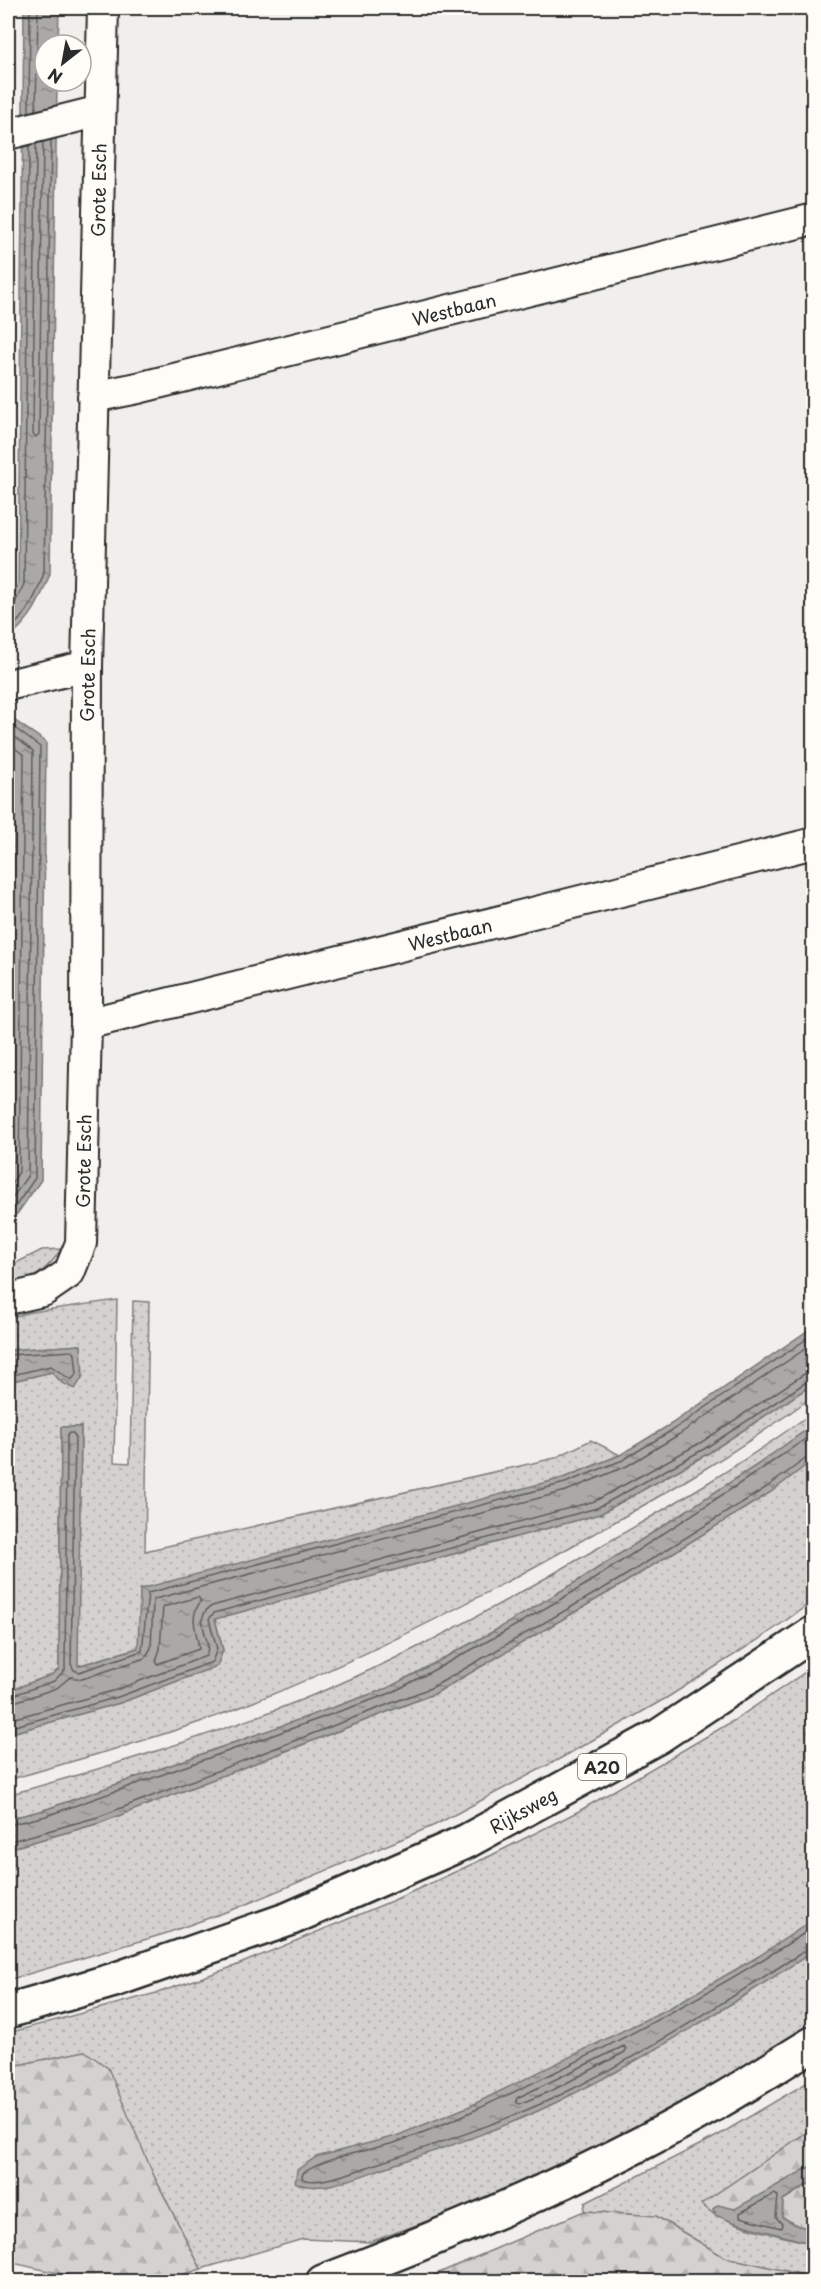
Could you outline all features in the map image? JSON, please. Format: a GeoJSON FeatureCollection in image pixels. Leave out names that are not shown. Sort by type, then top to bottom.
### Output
{"type":"FeatureCollection","features":[{"type":"Feature","properties":{"kind":"highway","name":"Rijksweg"},"geometry":{"type":"LineString","coordinates":[[8,2011],[114,1980],[289,1919],[467,1841],[659,1736],[813,1633]]}},
{"type":"Feature","properties":{"kind":"highway"},"geometry":{"type":"LineString","coordinates":[[323,2282],[464,2226],[640,2143],[705,2109],[813,2043]]}},
{"type":"Feature","properties":{"kind":"street","name":"Grote Esch"},"geometry":{"type":"LineString","coordinates":[[8,1299],[43,1291],[69,1273],[81,1243],[87,1024],[87,666],[104,8]]}},
{"type":"Feature","properties":{"kind":"street"},"geometry":{"type":"LineString","coordinates":[[9,134],[100,111]]}},
{"type":"Feature","properties":{"kind":"street","name":"Westbaan"},"geometry":{"type":"LineString","coordinates":[[93,397],[813,219]]}},
{"type":"Feature","properties":{"kind":"street"},"geometry":{"type":"LineString","coordinates":[[8,685],[87,666]]}},
{"type":"Feature","properties":{"kind":"street","name":"Westbaan"},"geometry":{"type":"LineString","coordinates":[[87,1024],[813,843]]}},
{"type":"Feature","properties":{"kind":"green space"},"geometry":{"type":"Polygon","coordinates":[[[61,1249],[45,1269],[25,1281],[8,1286],[8,1267],[42,1250],[61,1249]]]}},
{"type":"Feature","properties":{"kind":"green space"},"geometry":{"type":"Polygon","coordinates":[[[117,1300],[114,1462],[130,1463],[133,1301],[149,1302],[145,1551],[555,1458],[591,1440],[620,1455],[563,1478],[314,1544],[138,1648],[77,1666],[81,1427],[61,1427],[59,1669],[52,1675],[8,1691],[8,1382],[52,1372],[62,1383],[80,1345],[8,1350],[8,1318],[31,1312],[117,1300]]]}},
{"type":"Feature","properties":{"kind":"green space"},"geometry":{"type":"Polygon","coordinates":[[[813,1384],[813,1396],[757,1436],[699,1473],[452,1611],[322,1673],[233,1710],[149,1739],[8,1780],[8,1734],[120,1703],[217,1666],[223,1650],[215,1619],[600,1514],[707,1454],[813,1384]]]}},
{"type":"Feature","properties":{"kind":"green space"},"geometry":{"type":"Polygon","coordinates":[[[813,1412],[813,1425],[757,1465],[581,1579],[496,1630],[388,1688],[44,1810],[8,1819],[8,1795],[119,1763],[229,1727],[301,1700],[412,1650],[521,1592],[648,1519],[732,1468],[813,1412]]]}},
{"type":"Feature","properties":{"kind":"green space"},"geometry":{"type":"Polygon","coordinates":[[[813,1460],[813,1601],[764,1636],[668,1697],[563,1757],[435,1825],[237,1908],[164,1934],[8,1980],[8,1849],[100,1823],[436,1693],[621,1585],[771,1492],[813,1460]]]}},
{"type":"Feature","properties":{"kind":"green space"},"geometry":{"type":"Polygon","coordinates":[[[813,1667],[813,2032],[762,2065],[520,2187],[370,2242],[303,2239],[201,2269],[154,2176],[85,2051],[8,2067],[8,2033],[160,1992],[235,1966],[394,1900],[492,1855],[579,1811],[733,1721],[813,1667]]]}},
{"type":"Feature","properties":{"kind":"green space"},"geometry":{"type":"Polygon","coordinates":[[[85,2051],[108,2068],[154,2176],[201,2269],[165,2281],[98,2282],[8,2262],[8,2067],[85,2051]]]}},
{"type":"Feature","properties":{"kind":"green space"},"geometry":{"type":"Polygon","coordinates":[[[813,2079],[813,2128],[702,2204],[740,2225],[813,2244],[813,2277],[724,2257],[656,2216],[584,2211],[585,2203],[717,2136],[813,2079]]]}},
{"type":"Feature","properties":{"kind":"green space"},"geometry":{"type":"Polygon","coordinates":[[[813,2128],[813,2165],[735,2210],[718,2205],[713,2209],[715,2215],[701,2204],[813,2128]]]}},
{"type":"Feature","properties":{"kind":"green space"},"geometry":{"type":"Polygon","coordinates":[[[813,2181],[813,2229],[798,2226],[782,2217],[783,2200],[813,2181]]]}},
{"type":"Feature","properties":{"kind":"green space"},"geometry":{"type":"Polygon","coordinates":[[[584,2211],[656,2216],[724,2257],[813,2277],[813,2281],[420,2281],[584,2211]]]}},
{"type":"Feature","properties":{"kind":"water"},"geometry":{"type":"Polygon","coordinates":[[[24,8],[59,8],[58,33],[33,33],[33,93],[57,93],[50,574],[34,609],[23,624],[8,638],[8,605],[18,584],[24,8]]]}},
{"type":"Feature","properties":{"kind":"water"},"geometry":{"type":"Polygon","coordinates":[[[8,716],[46,742],[41,1180],[17,1214],[8,1215],[8,716]]]}},
{"type":"Feature","properties":{"kind":"water"},"geometry":{"type":"Polygon","coordinates":[[[813,1327],[813,1384],[707,1454],[600,1514],[215,1619],[223,1650],[217,1666],[120,1703],[8,1734],[8,1691],[51,1675],[59,1669],[61,1427],[81,1427],[78,1666],[138,1648],[140,1589],[563,1478],[620,1455],[671,1424],[813,1327]]]}},
{"type":"Feature","properties":{"kind":"water"},"geometry":{"type":"Polygon","coordinates":[[[8,1343],[9,1350],[81,1345],[83,1376],[75,1389],[62,1383],[52,1372],[8,1382],[8,1343]]]}},
{"type":"Feature","properties":{"kind":"water"},"geometry":{"type":"Polygon","coordinates":[[[813,1425],[813,1460],[771,1492],[621,1585],[436,1693],[100,1823],[8,1849],[8,1819],[44,1810],[388,1688],[496,1630],[581,1579],[757,1465],[813,1425]]]}},
{"type":"Feature","properties":{"kind":"water"},"geometry":{"type":"Polygon","coordinates":[[[813,1920],[813,1952],[625,2067],[539,2111],[454,2144],[342,2182],[316,2187],[295,2182],[297,2170],[316,2157],[396,2136],[470,2106],[671,2007],[759,1956],[813,1920]]]}},
{"type":"Feature","properties":{"kind":"water"},"geometry":{"type":"Polygon","coordinates":[[[813,2165],[813,2181],[783,2200],[782,2217],[798,2226],[813,2229],[813,2244],[715,2215],[713,2209],[718,2205],[735,2209],[813,2165]]]}}]}
